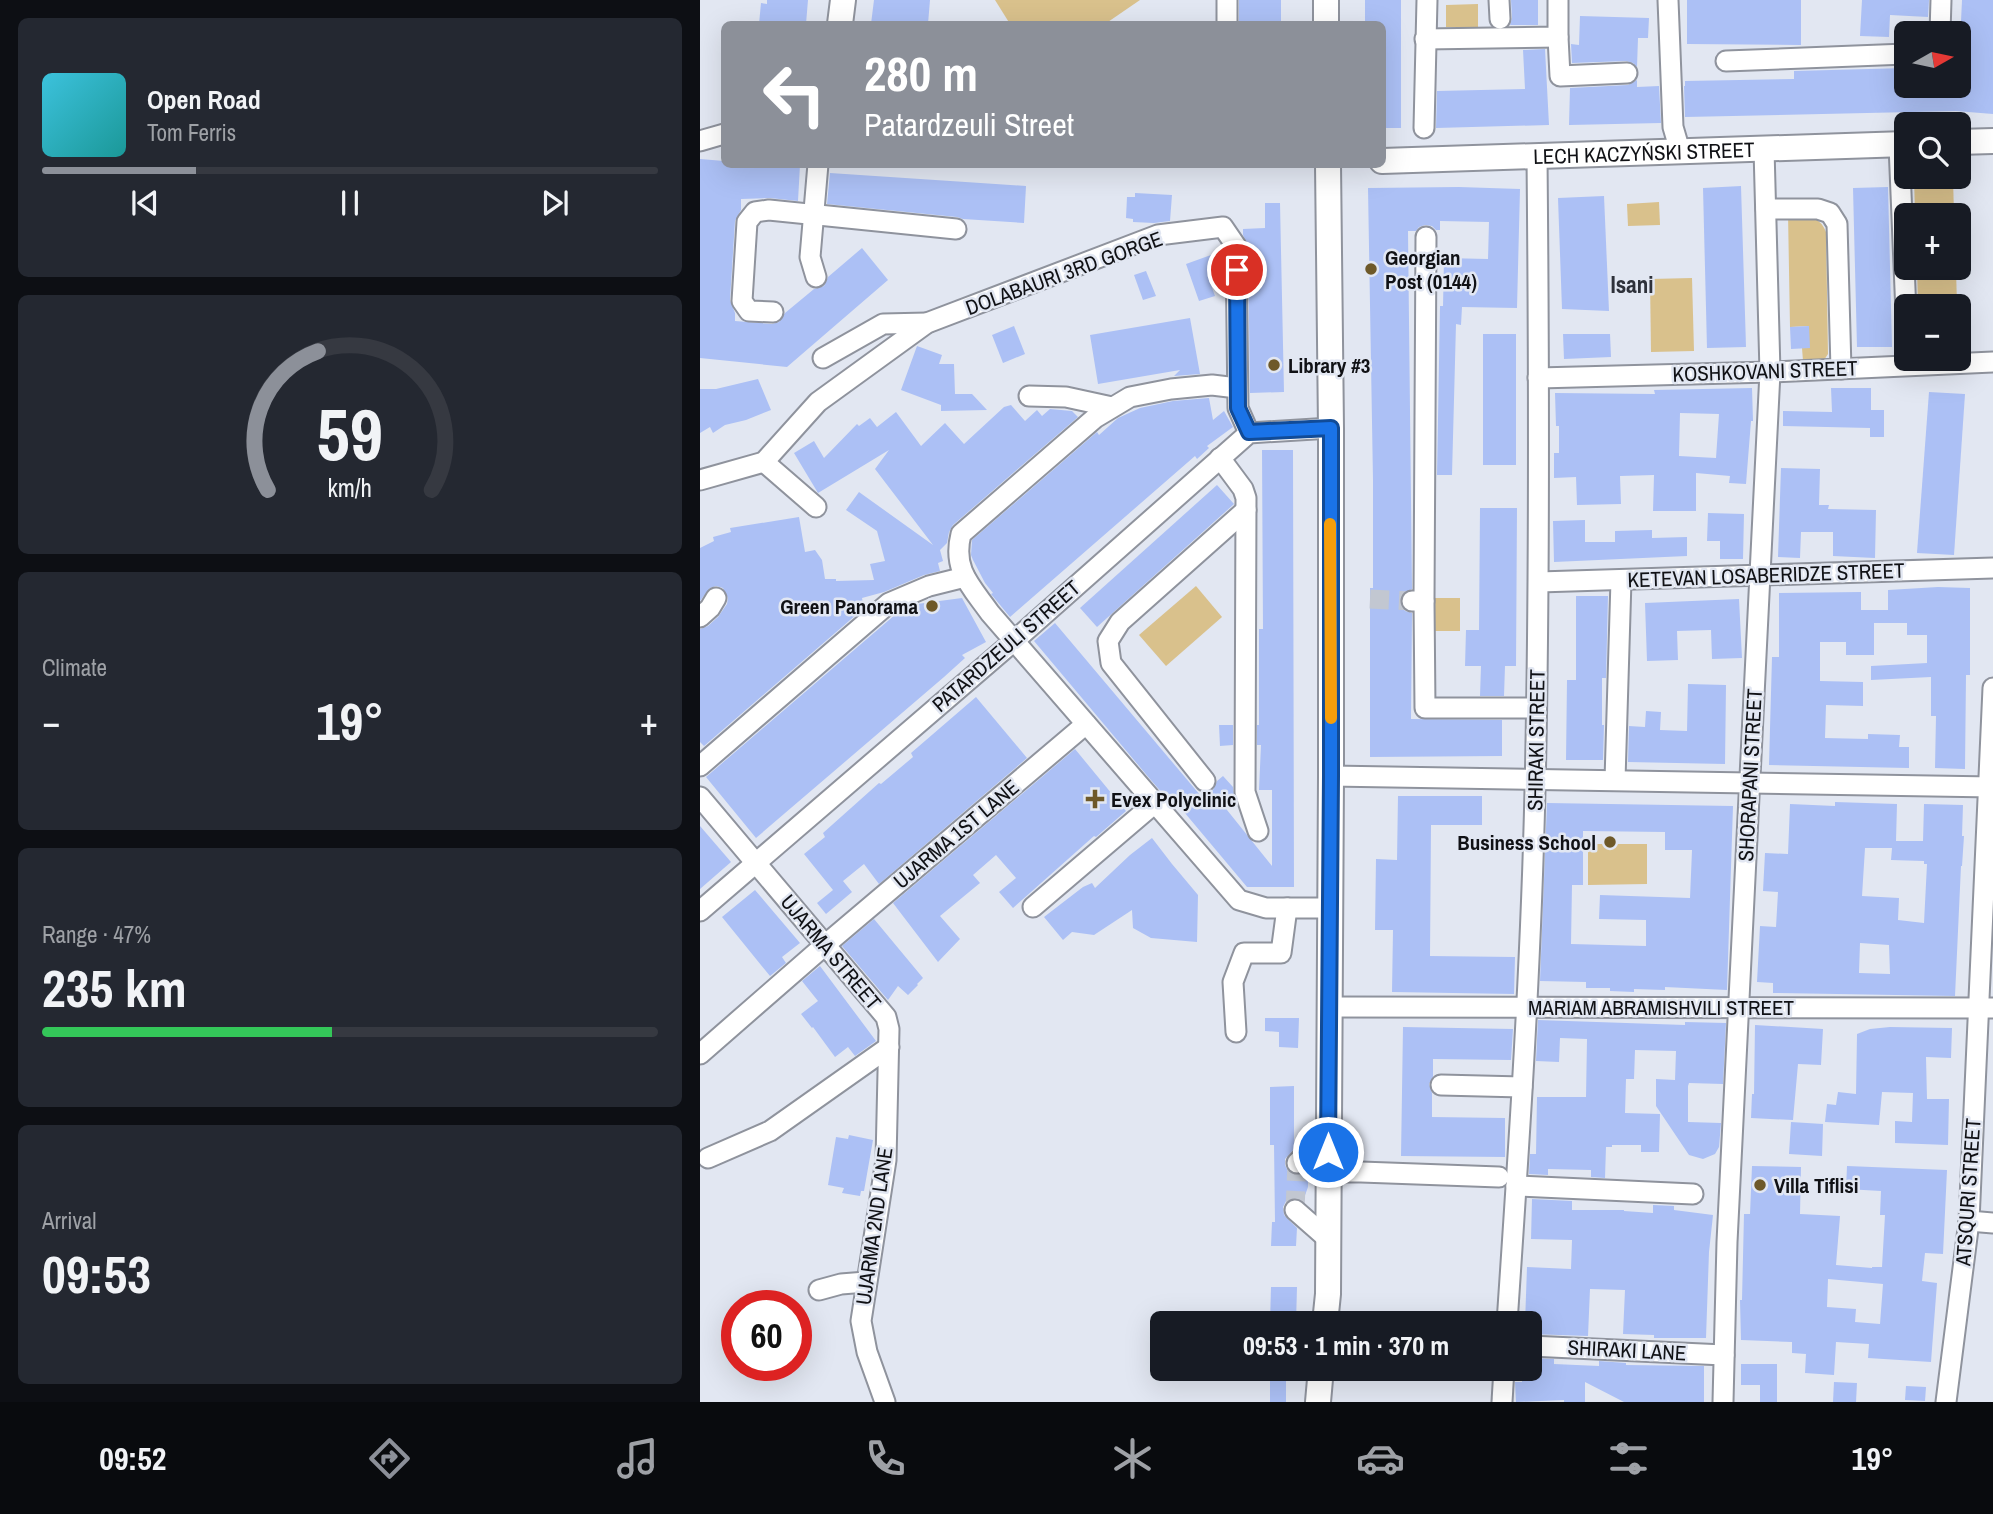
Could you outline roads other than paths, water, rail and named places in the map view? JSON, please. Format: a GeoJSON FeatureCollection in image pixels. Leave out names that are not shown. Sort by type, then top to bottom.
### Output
{"type":"FeatureCollection","features":[{"type":"Feature","properties":{"kind":"main road"},"geometry":{"type":"LineString","coordinates":[[840,21],[843,0]]}},
{"type":"Feature","properties":{"kind":"main road"},"geometry":{"type":"LineString","coordinates":[[1326,0],[1326,21]]}},
{"type":"Feature","properties":{"kind":"main road"},"geometry":{"type":"LineString","coordinates":[[1971,142],[1993,141]]}},
{"type":"Feature","properties":{"kind":"main road","name":"LECH KACZYŃSKI STREET"},"geometry":{"type":"LineString","coordinates":[[1386,161],[1894,144]]}},
{"type":"Feature","properties":{"kind":"main road"},"geometry":{"type":"LineString","coordinates":[[1327,1311],[1331,776],[1328,168]]}},
{"type":"Feature","properties":{"kind":"main road"},"geometry":{"type":"LineString","coordinates":[[1318,1402],[1320,1381]]}},
{"type":"Feature","properties":{"kind":"main road"},"geometry":{"type":"LineString","coordinates":[[1334,1381],[1336,1402]]}},
{"type":"Feature","properties":{"kind":"street"},"geometry":{"type":"LineString","coordinates":[[1227,0],[1227,21]]}},
{"type":"Feature","properties":{"kind":"street"},"geometry":{"type":"LineString","coordinates":[[1424,128],[1427,0]]}},
{"type":"Feature","properties":{"kind":"street"},"geometry":{"type":"LineString","coordinates":[[1558,0],[1560,75],[1627,73]]}},
{"type":"Feature","properties":{"kind":"street"},"geometry":{"type":"LineString","coordinates":[[1668,0],[1673,127],[1680,152]]}},
{"type":"Feature","properties":{"kind":"street"},"geometry":{"type":"LineString","coordinates":[[1940,21],[1941,0]]}},
{"type":"Feature","properties":{"kind":"street"},"geometry":{"type":"LineString","coordinates":[[1425,39],[1558,37]]}},
{"type":"Feature","properties":{"kind":"street"},"geometry":{"type":"LineString","coordinates":[[1726,61],[1894,54]]}},
{"type":"Feature","properties":{"kind":"street"},"geometry":{"type":"LineString","coordinates":[[700,141],[721,135]]}},
{"type":"Feature","properties":{"kind":"street","name":"SHORAPANI STREET"},"geometry":{"type":"LineString","coordinates":[[1723,1402],[1727,1242],[1769,372],[1764,149]]}},
{"type":"Feature","properties":{"kind":"street","name":"SHIRAKI STREET"},"geometry":{"type":"LineString","coordinates":[[1507,1311],[1508,1182],[1522,1087],[1535,778],[1539,582],[1537,156]]}},
{"type":"Feature","properties":{"kind":"street"},"geometry":{"type":"LineString","coordinates":[[816,277],[810,257],[818,168]]}},
{"type":"Feature","properties":{"kind":"street"},"geometry":{"type":"LineString","coordinates":[[1903,189],[1906,294]]}},
{"type":"Feature","properties":{"kind":"street"},"geometry":{"type":"LineString","coordinates":[[1766,209],[1818,209],[1830,214],[1837,224],[1841,369]]}},
{"type":"Feature","properties":{"kind":"street"},"geometry":{"type":"LineString","coordinates":[[773,312],[749,311],[742,301],[747,222],[755,212],[769,210],[956,229]]}},
{"type":"Feature","properties":{"kind":"street","name":"DOLABAURI 3RD GORGE"},"geometry":{"type":"LineString","coordinates":[[756,464],[818,402],[927,323],[1158,235],[1223,227],[1236,246],[1238,408],[1249,432]]}},
{"type":"Feature","properties":{"kind":"street"},"geometry":{"type":"LineString","coordinates":[[1426,237],[1418,601],[1425,708],[1536,708]]}},
{"type":"Feature","properties":{"kind":"street"},"geometry":{"type":"LineString","coordinates":[[823,358],[883,324],[927,323]]}},
{"type":"Feature","properties":{"kind":"street","name":"KOSHKOVANI STREET"},"geometry":{"type":"LineString","coordinates":[[1971,362],[1993,362]]}},
{"type":"Feature","properties":{"kind":"street","name":"KOSHKOVANI STREET"},"geometry":{"type":"LineString","coordinates":[[1538,378],[1769,372],[1894,363]]}},
{"type":"Feature","properties":{"kind":"street"},"geometry":{"type":"LineString","coordinates":[[1237,388],[1212,385],[1171,389],[1130,397],[1112,407],[1095,418],[961,534],[958,562],[990,613],[1239,900],[1266,908],[1330,908]]}},
{"type":"Feature","properties":{"kind":"street"},"geometry":{"type":"LineString","coordinates":[[1029,396],[1066,397],[1112,407]]}},
{"type":"Feature","properties":{"kind":"street"},"geometry":{"type":"LineString","coordinates":[[1249,432],[1331,428]]}},
{"type":"Feature","properties":{"kind":"street","name":"PATARDZEULI STREET"},"geometry":{"type":"LineString","coordinates":[[700,911],[1014,641],[1249,432]]}},
{"type":"Feature","properties":{"kind":"street"},"geometry":{"type":"LineString","coordinates":[[1220,458],[1243,489],[1246,510],[1245,792],[1258,831]]}},
{"type":"Feature","properties":{"kind":"street"},"geometry":{"type":"LineString","coordinates":[[700,480],[756,464],[816,507]]}},
{"type":"Feature","properties":{"kind":"street"},"geometry":{"type":"LineString","coordinates":[[1205,780],[1111,663],[1108,641],[1120,622],[1246,510]]}},
{"type":"Feature","properties":{"kind":"street","name":"KETEVAN LOSABERIDZE STREET"},"geometry":{"type":"LineString","coordinates":[[1539,582],[1993,568]]}},
{"type":"Feature","properties":{"kind":"street"},"geometry":{"type":"LineString","coordinates":[[700,766],[889,603],[929,586],[965,577]]}},
{"type":"Feature","properties":{"kind":"street"},"geometry":{"type":"LineString","coordinates":[[1615,780],[1621,579]]}},
{"type":"Feature","properties":{"kind":"street"},"geometry":{"type":"LineString","coordinates":[[700,617],[716,598]]}},
{"type":"Feature","properties":{"kind":"street","name":"ATSQURI STREET"},"geometry":{"type":"LineString","coordinates":[[1946,1402],[1969,1222],[1986,1008],[1993,688]]}},
{"type":"Feature","properties":{"kind":"street","name":"UJARMA 1ST LANE"},"geometry":{"type":"LineString","coordinates":[[700,1054],[1086,724]]}},
{"type":"Feature","properties":{"kind":"street"},"geometry":{"type":"LineString","coordinates":[[1331,776],[1991,786]]}},
{"type":"Feature","properties":{"kind":"street","name":"UJARMA STREET"},"geometry":{"type":"LineString","coordinates":[[700,797],[886,1017],[889,1047]]}},
{"type":"Feature","properties":{"kind":"street"},"geometry":{"type":"LineString","coordinates":[[1033,907],[1155,803]]}},
{"type":"Feature","properties":{"kind":"street"},"geometry":{"type":"LineString","coordinates":[[1236,1032],[1233,982],[1244,953],[1281,953],[1287,908]]}},
{"type":"Feature","properties":{"kind":"street","name":"MARIAM ABRAMISHVILI STREET"},"geometry":{"type":"LineString","coordinates":[[1329,1007],[1986,1008]]}},
{"type":"Feature","properties":{"kind":"street"},"geometry":{"type":"LineString","coordinates":[[708,1158],[770,1131],[889,1047]]}},
{"type":"Feature","properties":{"kind":"street","name":"UJARMA 2ND LANE"},"geometry":{"type":"LineString","coordinates":[[885,1402],[867,1352],[861,1321],[886,1160],[889,1047]]}},
{"type":"Feature","properties":{"kind":"street"},"geometry":{"type":"LineString","coordinates":[[1441,1085],[1522,1087]]}},
{"type":"Feature","properties":{"kind":"street"},"geometry":{"type":"LineString","coordinates":[[1297,1163],[1329,1131]]}},
{"type":"Feature","properties":{"kind":"street"},"geometry":{"type":"LineString","coordinates":[[1328,1172],[1693,1194]]}},
{"type":"Feature","properties":{"kind":"street"},"geometry":{"type":"LineString","coordinates":[[1295,1210],[1328,1239]]}},
{"type":"Feature","properties":{"kind":"street"},"geometry":{"type":"LineString","coordinates":[[1969,1222],[1993,1223]]}},
{"type":"Feature","properties":{"kind":"street"},"geometry":{"type":"LineString","coordinates":[[819,1290],[841,1284],[866,1282]]}},
{"type":"Feature","properties":{"kind":"street","name":"SHIRAKI LANE"},"geometry":{"type":"LineString","coordinates":[[1542,1346],[1724,1354]]}},
{"type":"Feature","properties":{"kind":"street"},"geometry":{"type":"LineString","coordinates":[[1502,1402],[1503,1381]]}},
{"type":"Feature","properties":{"kind":"tunnel"},"geometry":{"type":"LineString","coordinates":[[1370,599],[1412,601]]}},
{"type":"Feature","properties":{"kind":"tunnel"},"geometry":{"type":"LineString","coordinates":[[1295,1210],[1297,1163]]}},
{"type":"Feature","properties":{"kind":"place","name":"Georgian Post (0144)"},"geometry":{"type":"Point","coordinates":[1371,269]}},
{"type":"Feature","properties":{"kind":"place","name":"Library #3"},"geometry":{"type":"Point","coordinates":[1274,365]}},
{"type":"Feature","properties":{"kind":"place","name":"Green Panorama"},"geometry":{"type":"Point","coordinates":[932,606]}},
{"type":"Feature","properties":{"kind":"place","name":"Evex Polyclinic"},"geometry":{"type":"Point","coordinates":[1095,799]}},
{"type":"Feature","properties":{"kind":"place","name":"Business School"},"geometry":{"type":"Point","coordinates":[1610,842]}},
{"type":"Feature","properties":{"kind":"place","name":"Villa Tiflisi"},"geometry":{"type":"Point","coordinates":[1760,1185]}},
{"type":"Feature","properties":{"kind":"district","name":"Isani"},"geometry":{"type":"Point","coordinates":[1632,284]}}]}
